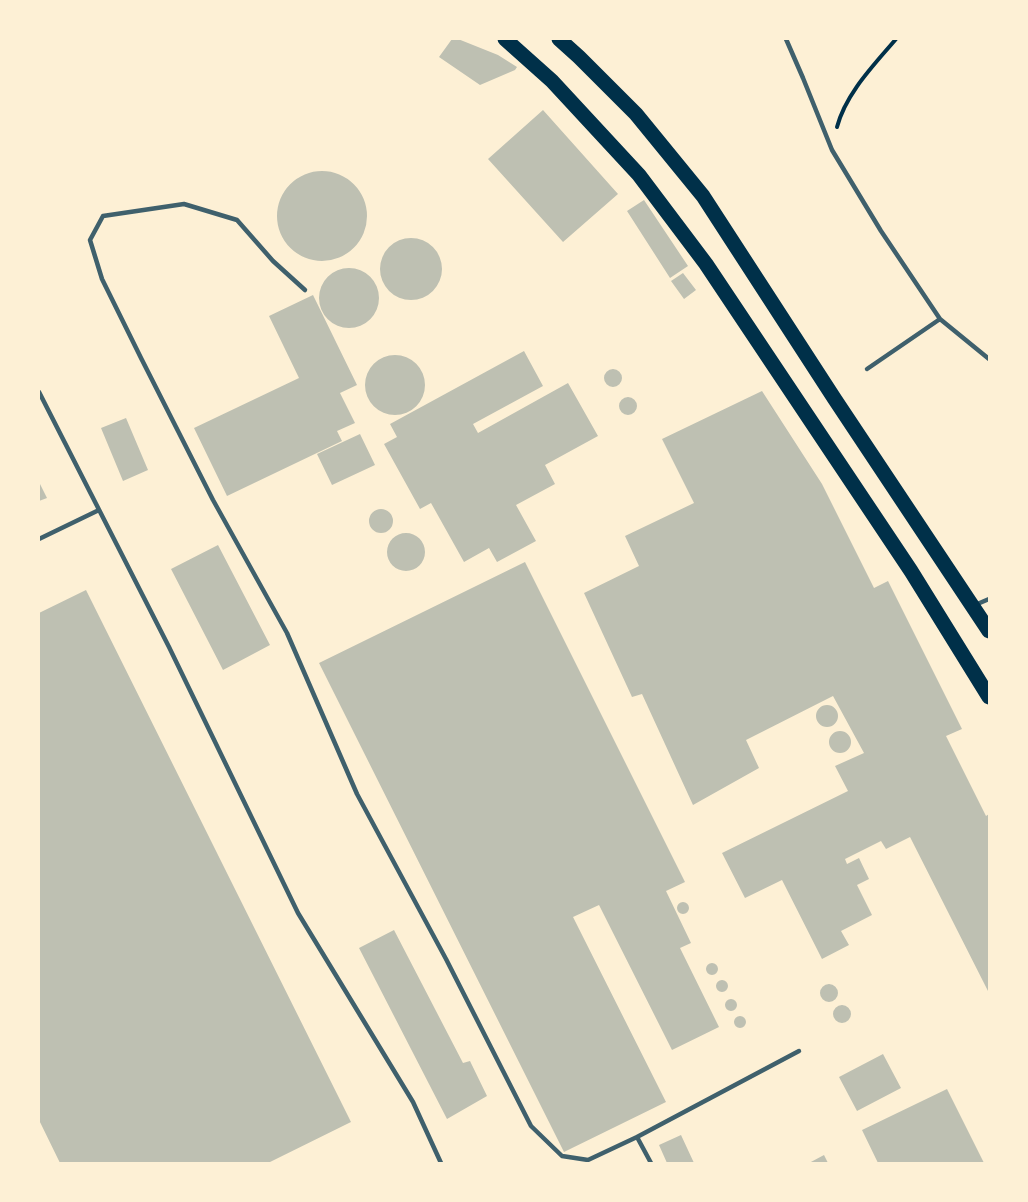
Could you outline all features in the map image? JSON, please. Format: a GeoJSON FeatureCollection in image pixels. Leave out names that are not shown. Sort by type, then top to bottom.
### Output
{"type":"FeatureCollection","features":[{"type":"Feature","properties":{"kind":"main road"},"geometry":{"type":"LineString","coordinates":[[505,39],[552,81],[639,175],[706,264],[911,572],[989,697]]}},
{"type":"Feature","properties":{"kind":"main road"},"geometry":{"type":"LineString","coordinates":[[559,39],[636,114],[703,196],[989,631]]}},
{"type":"Feature","properties":{"kind":"lane"},"geometry":{"type":"LineString","coordinates":[[786,39],[832,150],[880,231],[940,319],[989,359]]}},
{"type":"Feature","properties":{"kind":"lane"},"geometry":{"type":"LineString","coordinates":[[305,290],[273,261],[237,220],[184,204],[103,216],[90,240],[102,279],[141,358],[213,500],[287,633],[357,794],[446,959],[531,1126],[562,1156],[588,1160],[637,1137],[799,1051]]}},
{"type":"Feature","properties":{"kind":"lane"},"geometry":{"type":"LineString","coordinates":[[867,369],[940,319]]}},
{"type":"Feature","properties":{"kind":"lane"},"geometry":{"type":"LineString","coordinates":[[39,392],[169,647],[298,912],[413,1102],[441,1163]]}},
{"type":"Feature","properties":{"kind":"lane"},"geometry":{"type":"LineString","coordinates":[[39,539],[99,510]]}},
{"type":"Feature","properties":{"kind":"lane"},"geometry":{"type":"LineString","coordinates":[[973,606],[989,599]]}},
{"type":"Feature","properties":{"kind":"lane"},"geometry":{"type":"LineString","coordinates":[[637,1137],[651,1163]]}},
{"type":"Feature","properties":{"kind":"path"},"geometry":{"type":"LineString","coordinates":[[832,150],[840,116],[852,94],[896,39]]}},
{"type":"Feature","properties":{"kind":"building"},"geometry":{"type":"Polygon","coordinates":[[[452,39],[458,39],[498,55],[517,67],[515,70],[480,85],[439,57],[452,39]]]}},
{"type":"Feature","properties":{"kind":"building"},"geometry":{"type":"Polygon","coordinates":[[[543,110],[618,194],[563,242],[488,159],[543,110]]]}},
{"type":"Feature","properties":{"kind":"building"},"geometry":{"type":"Polygon","coordinates":[[[322,171],[339,174],[354,184],[364,199],[367,216],[364,233],[354,248],[339,258],[322,261],[305,258],[290,248],[280,233],[277,216],[280,199],[290,184],[305,174],[322,171]]]}},
{"type":"Feature","properties":{"kind":"building"},"geometry":{"type":"Polygon","coordinates":[[[644,200],[688,266],[670,278],[627,211],[644,200]]]}},
{"type":"Feature","properties":{"kind":"building"},"geometry":{"type":"Polygon","coordinates":[[[411,238],[428,243],[433,247],[437,252],[442,269],[437,286],[433,291],[428,295],[411,300],[394,295],[389,291],[385,286],[380,269],[385,252],[389,247],[394,243],[411,238]]]}},
{"type":"Feature","properties":{"kind":"building"},"geometry":{"type":"Polygon","coordinates":[[[343,268],[355,268],[366,273],[374,281],[379,298],[377,310],[366,323],[355,328],[343,328],[332,323],[324,315],[319,304],[319,292],[324,281],[332,273],[343,268]]]}},
{"type":"Feature","properties":{"kind":"building"},"geometry":{"type":"Polygon","coordinates":[[[683,273],[696,290],[684,299],[671,281],[683,273]]]}},
{"type":"Feature","properties":{"kind":"building"},"geometry":{"type":"Polygon","coordinates":[[[313,295],[357,385],[340,393],[355,423],[337,431],[342,441],[227,496],[194,428],[299,378],[269,316],[313,295]]]}},
{"type":"Feature","properties":{"kind":"building"},"geometry":{"type":"Polygon","coordinates":[[[524,351],[543,386],[473,424],[478,433],[568,383],[598,436],[545,465],[555,484],[516,505],[536,541],[497,562],[489,548],[464,562],[431,503],[420,509],[384,444],[397,437],[390,424],[524,351]]]}},
{"type":"Feature","properties":{"kind":"building"},"geometry":{"type":"Polygon","coordinates":[[[395,355],[412,360],[420,368],[425,385],[420,402],[412,410],[395,415],[378,410],[370,402],[365,385],[370,368],[378,360],[395,355]]]}},
{"type":"Feature","properties":{"kind":"building"},"geometry":{"type":"Polygon","coordinates":[[[609,369],[617,369],[622,374],[620,385],[609,387],[604,382],[604,374],[609,369]]]}},
{"type":"Feature","properties":{"kind":"building"},"geometry":{"type":"Polygon","coordinates":[[[762,391],[822,484],[874,588],[888,581],[962,729],[946,736],[986,816],[989,814],[989,993],[910,837],[886,849],[881,841],[845,859],[847,864],[859,858],[869,879],[857,885],[872,915],[841,931],[849,945],[822,959],[782,880],[745,898],[722,853],[848,791],[835,766],[864,753],[833,696],[746,740],[759,768],[693,805],[642,694],[632,697],[584,593],[639,566],[625,536],[694,503],[662,439],[762,391]]]}},
{"type":"Feature","properties":{"kind":"building"},"geometry":{"type":"Polygon","coordinates":[[[624,397],[632,397],[637,402],[635,413],[624,415],[619,410],[619,402],[624,397]]]}},
{"type":"Feature","properties":{"kind":"building"},"geometry":{"type":"Polygon","coordinates":[[[126,418],[148,470],[123,481],[101,428],[126,418]]]}},
{"type":"Feature","properties":{"kind":"building"},"geometry":{"type":"Polygon","coordinates":[[[360,434],[375,465],[332,485],[317,454],[360,434]]]}},
{"type":"Feature","properties":{"kind":"building"},"geometry":{"type":"Polygon","coordinates":[[[39,482],[47,498],[39,501],[39,482]]]}},
{"type":"Feature","properties":{"kind":"building"},"geometry":{"type":"Polygon","coordinates":[[[381,509],[389,513],[393,521],[389,529],[381,533],[373,529],[369,521],[373,513],[381,509]]]}},
{"type":"Feature","properties":{"kind":"building"},"geometry":{"type":"Polygon","coordinates":[[[406,533],[419,539],[425,552],[419,565],[406,571],[393,565],[387,552],[393,539],[406,533]]]}},
{"type":"Feature","properties":{"kind":"building"},"geometry":{"type":"Polygon","coordinates":[[[218,545],[270,645],[223,670],[171,569],[218,545]]]}},
{"type":"Feature","properties":{"kind":"building"},"geometry":{"type":"Polygon","coordinates":[[[525,562],[685,882],[666,891],[691,943],[680,948],[719,1027],[672,1050],[599,905],[573,917],[666,1102],[564,1152],[319,663],[525,562]]]}},
{"type":"Feature","properties":{"kind":"building"},"geometry":{"type":"Polygon","coordinates":[[[86,590],[351,1122],[268,1163],[60,1163],[39,1120],[39,613],[86,590]]]}},
{"type":"Feature","properties":{"kind":"building"},"geometry":{"type":"Polygon","coordinates":[[[827,705],[837,712],[838,716],[831,726],[827,727],[817,720],[816,716],[823,706],[827,705]]]}},
{"type":"Feature","properties":{"kind":"building"},"geometry":{"type":"Polygon","coordinates":[[[840,731],[848,734],[851,742],[848,750],[840,753],[832,750],[829,742],[832,734],[840,731]]]}},
{"type":"Feature","properties":{"kind":"building"},"geometry":{"type":"Polygon","coordinates":[[[685,902],[689,908],[685,914],[681,914],[677,906],[685,902]]]}},
{"type":"Feature","properties":{"kind":"building"},"geometry":{"type":"Polygon","coordinates":[[[394,930],[463,1063],[470,1061],[487,1096],[447,1119],[359,948],[394,930]]]}},
{"type":"Feature","properties":{"kind":"building"},"geometry":{"type":"Polygon","coordinates":[[[714,963],[718,969],[714,975],[710,975],[706,967],[714,963]]]}},
{"type":"Feature","properties":{"kind":"building"},"geometry":{"type":"Polygon","coordinates":[[[724,980],[728,986],[724,992],[720,992],[716,984],[724,980]]]}},
{"type":"Feature","properties":{"kind":"building"},"geometry":{"type":"Polygon","coordinates":[[[829,984],[837,989],[838,993],[833,1001],[829,1002],[821,997],[820,993],[825,985],[829,984]]]}},
{"type":"Feature","properties":{"kind":"building"},"geometry":{"type":"Polygon","coordinates":[[[733,999],[737,1005],[733,1011],[729,1011],[725,1003],[733,999]]]}},
{"type":"Feature","properties":{"kind":"building"},"geometry":{"type":"Polygon","coordinates":[[[838,1005],[846,1005],[851,1010],[849,1021],[838,1023],[833,1018],[833,1010],[838,1005]]]}},
{"type":"Feature","properties":{"kind":"building"},"geometry":{"type":"Polygon","coordinates":[[[742,1016],[746,1022],[742,1028],[738,1028],[734,1020],[742,1016]]]}},
{"type":"Feature","properties":{"kind":"building"},"geometry":{"type":"Polygon","coordinates":[[[883,1054],[901,1088],[857,1111],[839,1077],[883,1054]]]}},
{"type":"Feature","properties":{"kind":"building"},"geometry":{"type":"Polygon","coordinates":[[[947,1089],[984,1163],[878,1163],[862,1130],[947,1089]]]}},
{"type":"Feature","properties":{"kind":"building"},"geometry":{"type":"Polygon","coordinates":[[[681,1135],[694,1163],[667,1163],[659,1145],[681,1135]]]}},
{"type":"Feature","properties":{"kind":"building"},"geometry":{"type":"Polygon","coordinates":[[[824,1155],[828,1163],[809,1163],[824,1155]]]}}]}
